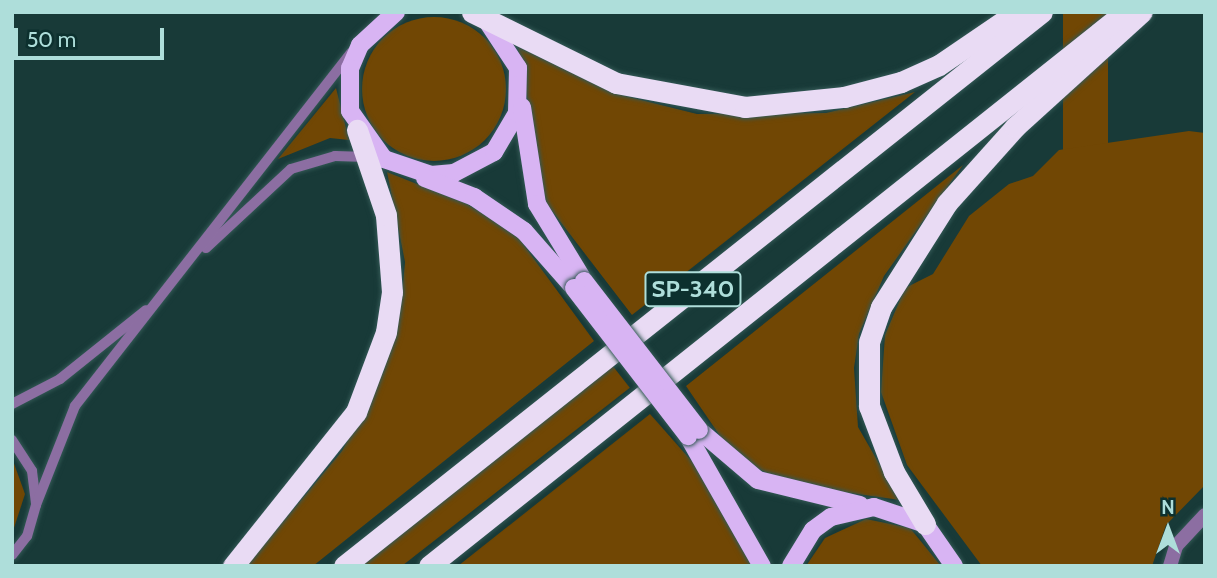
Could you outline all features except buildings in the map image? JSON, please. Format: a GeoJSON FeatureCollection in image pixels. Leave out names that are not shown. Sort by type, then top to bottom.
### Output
{"type":"FeatureCollection","features":[{"type":"Feature","properties":{"kind":"highway"},"geometry":{"type":"LineString","coordinates":[[472,12],[615,83],[745,107],[844,97],[901,82],[939,65],[1017,12]]}},
{"type":"Feature","properties":{"kind":"highway","name":"SP-340"},"geometry":{"type":"LineString","coordinates":[[344,566],[1042,12]]}},
{"type":"Feature","properties":{"kind":"highway","name":"SP-340"},"geometry":{"type":"LineString","coordinates":[[429,566],[1125,12]]}},
{"type":"Feature","properties":{"kind":"highway"},"geometry":{"type":"LineString","coordinates":[[925,524],[894,472],[869,406],[869,342],[881,307],[947,203],[1015,127],[1142,12]]}},
{"type":"Feature","properties":{"kind":"highway"},"geometry":{"type":"LineString","coordinates":[[233,566],[332,446],[373,375],[392,292],[386,215],[357,130]]}},
{"type":"Feature","properties":{"kind":"main road"},"geometry":{"type":"LineString","coordinates":[[396,12],[375,26],[350,68],[347,92],[357,130],[391,164],[494,209],[524,230],[579,284],[694,433],[762,566]]}},
{"type":"Feature","properties":{"kind":"main road"},"geometry":{"type":"LineString","coordinates":[[472,12],[509,47],[520,90],[533,191],[579,284]]}},
{"type":"Feature","properties":{"kind":"main road"},"geometry":{"type":"LineString","coordinates":[[408,172],[454,173],[484,158],[508,134],[520,90]]}},
{"type":"Feature","properties":{"kind":"main road"},"geometry":{"type":"LineString","coordinates":[[694,433],[758,480],[816,499],[874,507],[925,524],[951,558],[962,566]]}},
{"type":"Feature","properties":{"kind":"main road"},"geometry":{"type":"LineString","coordinates":[[791,566],[813,530],[831,517],[874,507]]}},
{"type":"Feature","properties":{"kind":"street"},"geometry":{"type":"LineString","coordinates":[[1170,566],[1176,547],[1205,515]]}},
{"type":"Feature","properties":{"kind":"lane"},"geometry":{"type":"LineString","coordinates":[[12,555],[27,536],[36,505],[75,406],[183,271],[282,134],[375,26]]}},
{"type":"Feature","properties":{"kind":"lane"},"geometry":{"type":"LineString","coordinates":[[183,271],[291,169],[335,156],[368,157],[391,164]]}},
{"type":"Feature","properties":{"kind":"lane"},"geometry":{"type":"LineString","coordinates":[[12,404],[60,379],[160,299]]}},
{"type":"Feature","properties":{"kind":"lane"},"geometry":{"type":"LineString","coordinates":[[12,440],[32,471],[36,505]]}},
{"type":"Feature","properties":{"kind":"shaded area"},"geometry":{"type":"Polygon","coordinates":[[[1063,12],[1108,12],[1108,539],[1063,539],[1063,12]]]}},
{"type":"Feature","properties":{"kind":"shaded area"},"geometry":{"type":"Polygon","coordinates":[[[434,17],[462,22],[485,38],[501,61],[506,89],[501,117],[485,140],[462,156],[434,161],[406,156],[383,140],[367,117],[362,89],[367,61],[383,38],[406,22],[434,17]]]}},
{"type":"Feature","properties":{"kind":"shaded area"},"geometry":{"type":"Polygon","coordinates":[[[518,47],[613,93],[697,114],[826,113],[915,92],[632,315],[546,203],[518,47]]]}},
{"type":"Feature","properties":{"kind":"shaded area"},"geometry":{"type":"Polygon","coordinates":[[[336,88],[349,140],[330,138],[278,159],[336,88]]]}},
{"type":"Feature","properties":{"kind":"shaded area"},"geometry":{"type":"Polygon","coordinates":[[[1189,131],[1205,133],[1205,485],[1166,525],[1152,566],[982,566],[907,465],[881,392],[885,335],[905,288],[933,274],[969,216],[1009,184],[1033,176],[1059,150],[1189,131]]]}},
{"type":"Feature","properties":{"kind":"shaded area"},"geometry":{"type":"Polygon","coordinates":[[[963,165],[884,276],[859,334],[854,368],[858,427],[900,500],[787,484],[733,455],[686,386],[963,165]]]}},
{"type":"Feature","properties":{"kind":"shaded area"},"geometry":{"type":"Polygon","coordinates":[[[387,172],[467,204],[515,233],[594,341],[313,566],[246,566],[342,451],[384,371],[401,307],[405,262],[387,172]]]}},
{"type":"Feature","properties":{"kind":"shaded area"},"geometry":{"type":"Polygon","coordinates":[[[612,365],[630,388],[402,566],[360,566],[358,563],[612,365]]]}},
{"type":"Feature","properties":{"kind":"shaded area"},"geometry":{"type":"Polygon","coordinates":[[[650,414],[704,475],[754,566],[458,566],[650,414]]]}},
{"type":"Feature","properties":{"kind":"shaded area"},"geometry":{"type":"Polygon","coordinates":[[[12,458],[25,494],[12,534],[12,458]]]}},
{"type":"Feature","properties":{"kind":"shaded area"},"geometry":{"type":"Polygon","coordinates":[[[866,519],[910,528],[941,566],[806,566],[825,538],[866,519]]]}}]}
